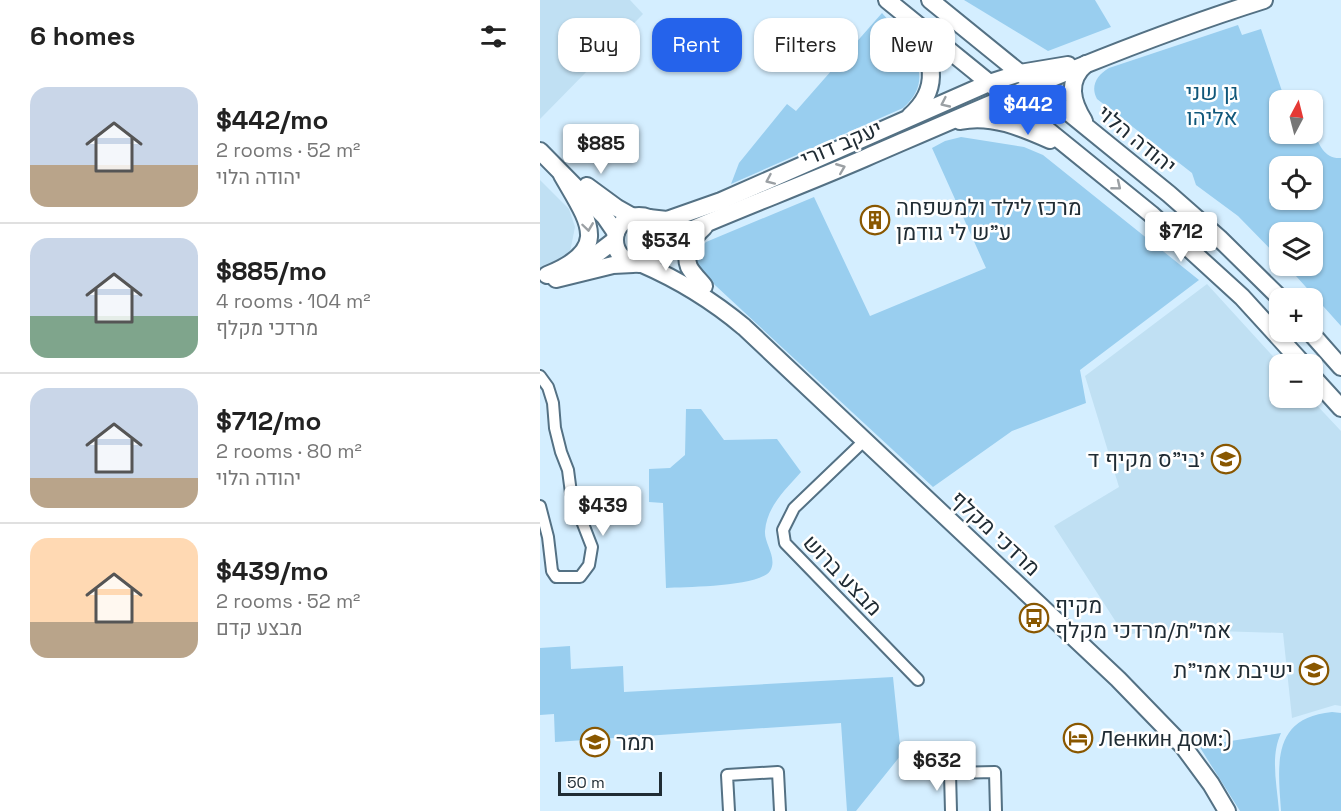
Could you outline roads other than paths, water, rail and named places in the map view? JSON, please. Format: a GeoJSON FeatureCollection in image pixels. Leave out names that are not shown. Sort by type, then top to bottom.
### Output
{"type":"FeatureCollection","features":[{"type":"Feature","properties":{"kind":"street"},"geometry":{"type":"LineString","coordinates":[[887,0],[1151,214],[1242,297],[1294,354]]}},
{"type":"Feature","properties":{"kind":"street","name":"יהודה הלוי"},"geometry":{"type":"LineString","coordinates":[[930,0],[1169,194],[1270,288]]}},
{"type":"Feature","properties":{"kind":"street"},"geometry":{"type":"LineString","coordinates":[[1090,130],[1075,105],[1072,91],[1076,75],[1089,61],[1264,0]]}},
{"type":"Feature","properties":{"kind":"street"},"geometry":{"type":"LineString","coordinates":[[901,123],[924,100],[929,90],[932,69],[926,49],[902,12]]}},
{"type":"Feature","properties":{"kind":"street","name":"יעקב דורי"},"geometry":{"type":"LineString","coordinates":[[641,218],[667,220],[721,201],[989,83],[1020,73],[1089,61]]}},
{"type":"Feature","properties":{"kind":"street","name":"יעקב דורי"},"geometry":{"type":"LineString","coordinates":[[663,245],[709,222],[1006,96],[1036,86],[1089,61]]}},
{"type":"Feature","properties":{"kind":"street"},"geometry":{"type":"LineString","coordinates":[[941,125],[965,120],[997,121],[1024,129],[1071,149]]}},
{"type":"Feature","properties":{"kind":"street"},"geometry":{"type":"LineString","coordinates":[[542,279],[613,265],[638,264],[655,259],[663,245],[660,228],[617,208],[545,156]]}},
{"type":"Feature","properties":{"kind":"street"},"geometry":{"type":"LineString","coordinates":[[545,156],[562,176],[605,217],[616,237],[621,256],[638,264]]}},
{"type":"Feature","properties":{"kind":"street"},"geometry":{"type":"LineString","coordinates":[[542,279],[575,262],[585,252],[590,234],[586,217],[562,176]]}},
{"type":"Feature","properties":{"kind":"street"},"geometry":{"type":"LineString","coordinates":[[542,279],[598,253],[616,237],[626,220],[641,218]]}},
{"type":"Feature","properties":{"kind":"street"},"geometry":{"type":"LineString","coordinates":[[704,286],[688,266],[688,255],[694,236],[709,222]]}},
{"type":"Feature","properties":{"kind":"street","name":"מרדכי מקלף"},"geometry":{"type":"LineString","coordinates":[[663,245],[675,261],[704,286],[716,304]]}},
{"type":"Feature","properties":{"kind":"street","name":"מרדכי מקלף"},"geometry":{"type":"LineString","coordinates":[[638,264],[662,273],[716,304],[744,327],[1146,707],[1183,746],[1211,784],[1227,811]]}},
{"type":"Feature","properties":{"kind":"street"},"geometry":{"type":"LineString","coordinates":[[1319,342],[1341,367]]}},
{"type":"Feature","properties":{"kind":"street"},"geometry":{"type":"LineString","coordinates":[[540,376],[548,387],[553,403],[555,428],[568,470],[571,493],[592,547],[589,565],[580,577],[556,577],[552,571],[548,537],[540,506]]}},
{"type":"Feature","properties":{"kind":"street"},"geometry":{"type":"LineString","coordinates":[[1323,388],[1341,408]]}},
{"type":"Feature","properties":{"kind":"street","name":"מבצע ברוש"},"geometry":{"type":"LineString","coordinates":[[865,440],[794,508],[783,530],[785,543],[918,680]]}},
{"type":"Feature","properties":{"kind":"street"},"geometry":{"type":"LineString","coordinates":[[729,811],[727,775],[778,772],[780,811]]}},
{"type":"Feature","properties":{"kind":"street"},"geometry":{"type":"LineString","coordinates":[[951,811],[951,773],[995,772],[996,811]]}},
{"type":"Feature","properties":{"kind":"place","name":"מרכז לילד ולמשפחה ע\"ש לי גודמן"},"geometry":{"type":"Point","coordinates":[875,220]}},
{"type":"Feature","properties":{"kind":"place","name":"בי\"ס מקיף ד'"},"geometry":{"type":"Point","coordinates":[1226,459]}},
{"type":"Feature","properties":{"kind":"place","name":"מקיף אמי״ת/מרדכי מקלף"},"geometry":{"type":"Point","coordinates":[1034,618]}},
{"type":"Feature","properties":{"kind":"place","name":"ישיבת אמי\"ת"},"geometry":{"type":"Point","coordinates":[1314,670]}},
{"type":"Feature","properties":{"kind":"place","name":"Ленкин дом:)"},"geometry":{"type":"Point","coordinates":[1078,738]}},
{"type":"Feature","properties":{"kind":"place","name":"תמר"},"geometry":{"type":"Point","coordinates":[595,742]}},
{"type":"Feature","properties":{"kind":"park label","name":"גן שני אליהו"},"geometry":{"type":"Point","coordinates":[1212,104]}}]}
